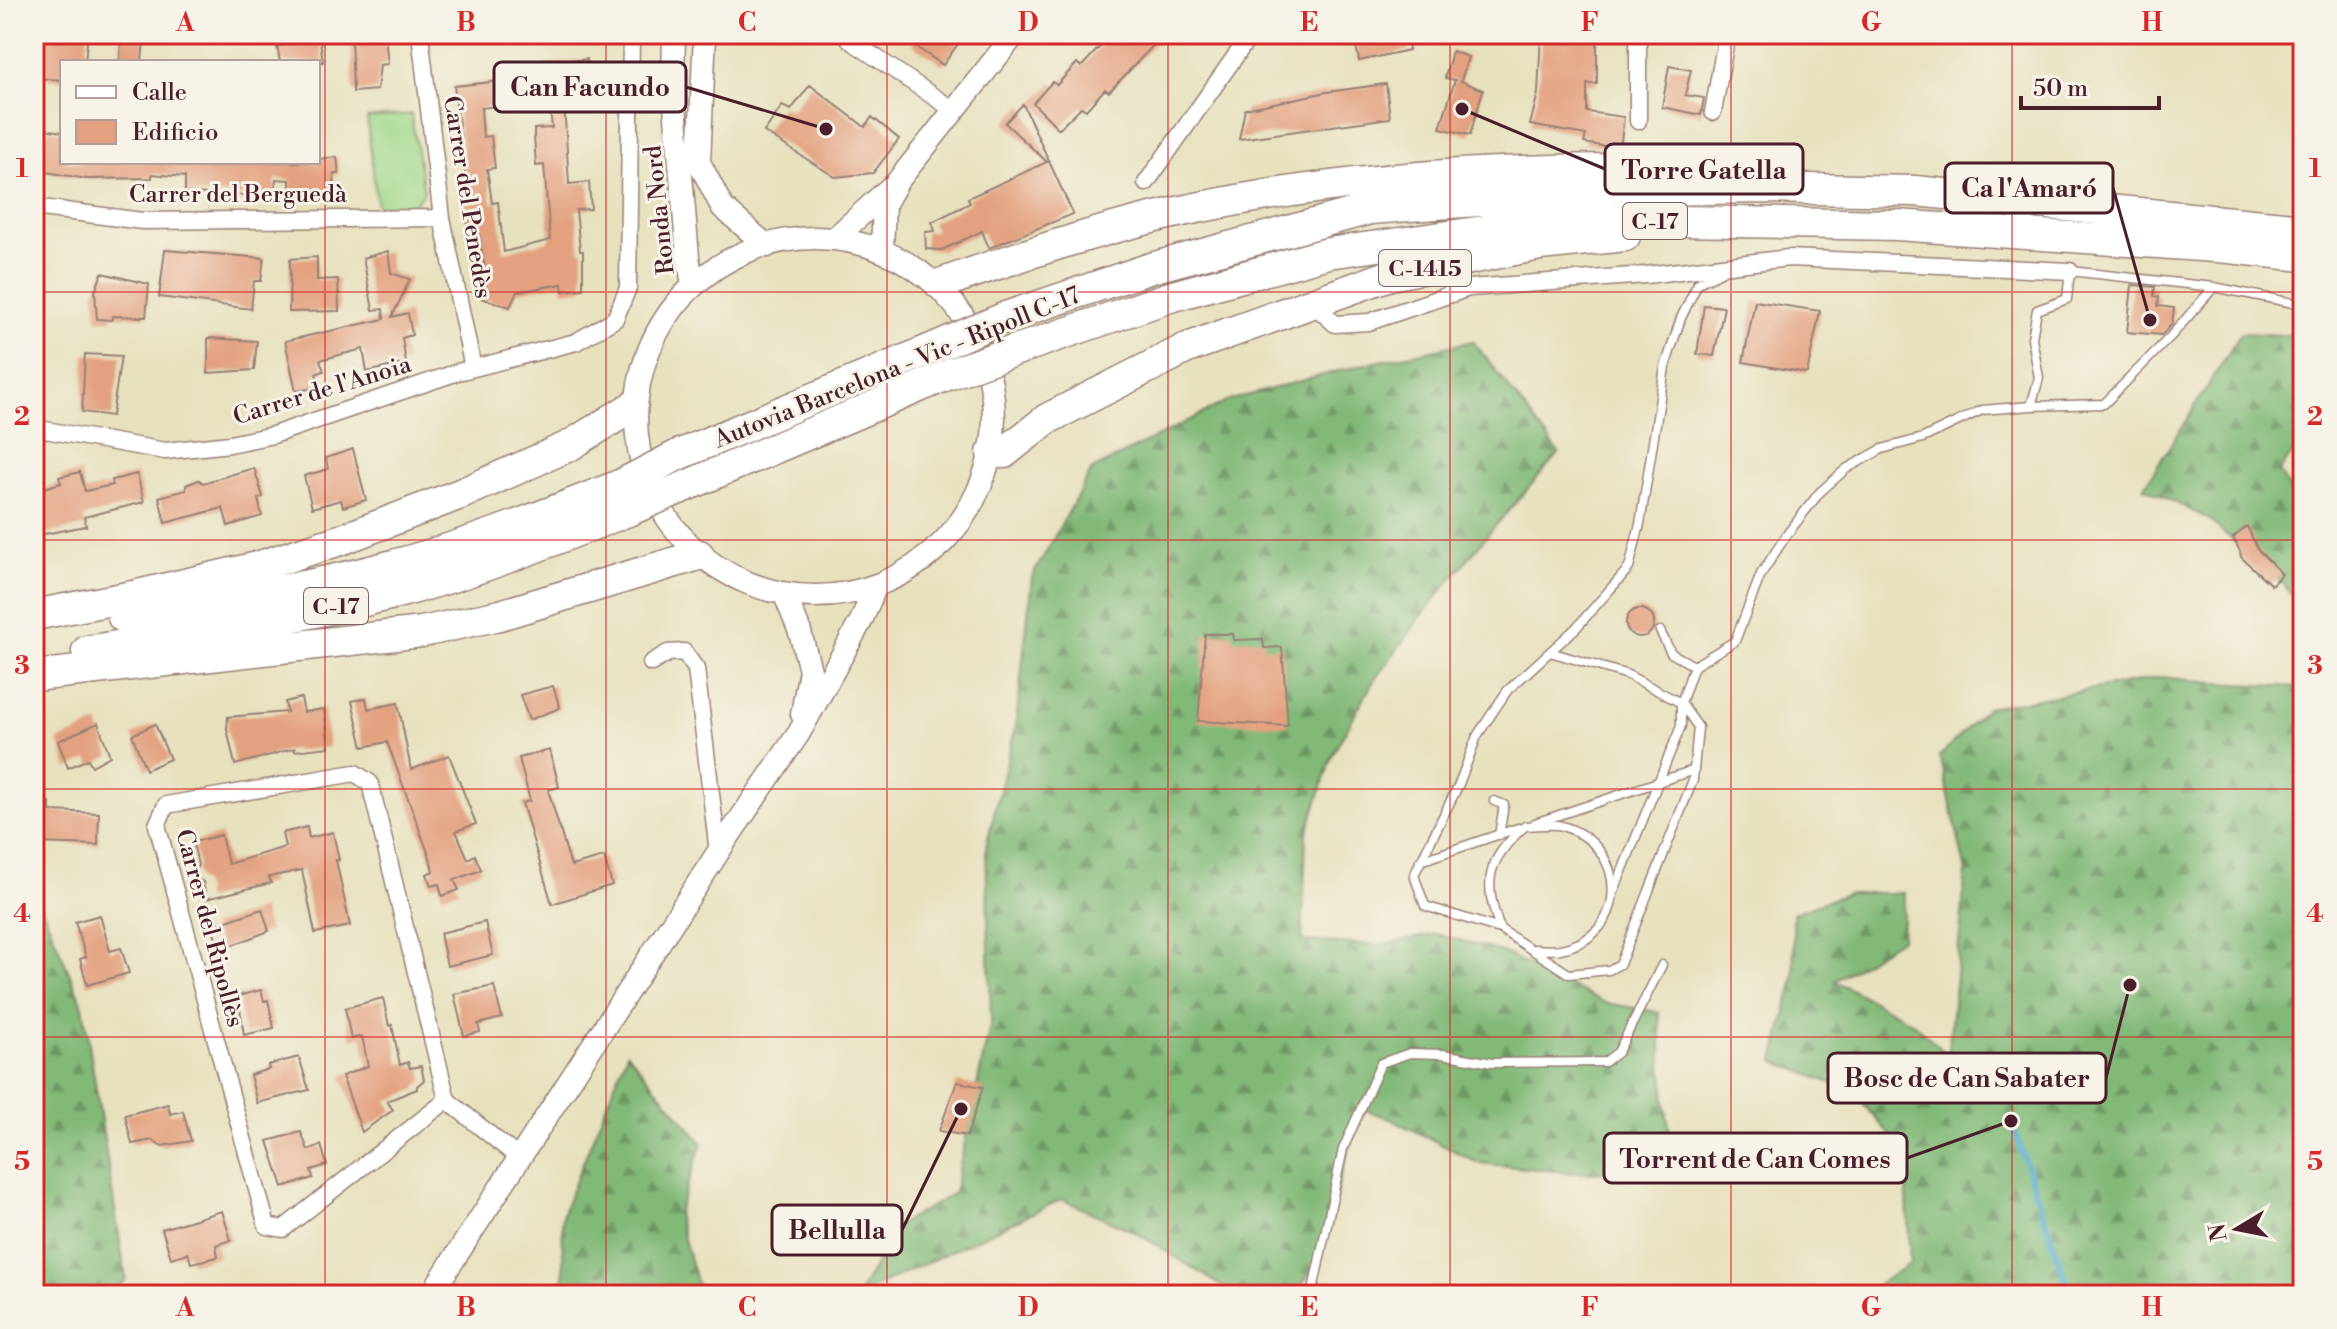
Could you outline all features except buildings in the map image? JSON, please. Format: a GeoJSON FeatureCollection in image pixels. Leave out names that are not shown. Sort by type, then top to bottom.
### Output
{"type":"FeatureCollection","features":[{"type":"Feature","properties":{"kind":"highway"},"geometry":{"type":"LineString","coordinates":[[940,284],[1053,248],[1200,207],[1385,180],[1605,169],[1731,170],[1801,173],[1915,191]]}},
{"type":"Feature","properties":{"kind":"highway","name":"Autovia Barcelona - Vic - Ripoll C-17"},"geometry":{"type":"LineString","coordinates":[[34,660],[244,625],[393,594],[508,558],[625,498],[678,455],[1006,317],[1151,268],[1370,209],[1610,191],[1761,188],[1915,191],[2303,229]]}},
{"type":"Feature","properties":{"kind":"highway","name":"Autovia Barcelona - Vic - Ripoll C-17"},"geometry":{"type":"LineString","coordinates":[[34,632],[308,585],[388,567],[501,532],[700,480],[952,373],[1173,296],[1343,250],[1570,219],[1897,225],[2303,256]]}},
{"type":"Feature","properties":{"kind":"highway","name":"C-1415"},"geometry":{"type":"LineString","coordinates":[[992,453],[1004,453],[1047,419],[1187,348],[1390,275],[1540,245],[1677,230],[1897,225]]}},
{"type":"Feature","properties":{"kind":"highway"},"geometry":{"type":"LineString","coordinates":[[34,615],[257,567],[343,539],[463,493],[569,446],[632,407]]}},
{"type":"Feature","properties":{"kind":"highway"},"geometry":{"type":"LineString","coordinates":[[34,676],[422,632],[500,615],[699,555]]}},
{"type":"Feature","properties":{"kind":"main road","name":"Ronda Nord"},"geometry":{"type":"LineString","coordinates":[[674,34],[674,98],[693,284]]}},
{"type":"Feature","properties":{"kind":"main road","name":"Ronda Nord"},"geometry":{"type":"LineString","coordinates":[[705,34],[699,162],[722,207],[767,246]]}},
{"type":"Feature","properties":{"kind":"main road"},"geometry":{"type":"LineString","coordinates":[[882,249],[884,205],[897,182],[1015,34]]}},
{"type":"Feature","properties":{"kind":"main road"},"geometry":{"type":"LineString","coordinates":[[834,239],[897,182]]}},
{"type":"Feature","properties":{"kind":"main road"},"geometry":{"type":"LineString","coordinates":[[435,1295],[439,1282],[519,1158],[799,733],[874,590],[926,551],[957,517],[978,486],[992,453],[992,377],[985,345],[973,322],[940,284],[882,249],[834,239],[767,246],[734,257],[693,284],[657,338],[632,407],[635,434],[649,487],[675,528],[699,555],[748,587],[787,600],[822,599],[874,590]]}},
{"type":"Feature","properties":{"kind":"main road"},"geometry":{"type":"LineString","coordinates":[[787,600],[810,670],[799,733]]}},
{"type":"Feature","properties":{"kind":"street","name":"Carrer del Penedès"},"geometry":{"type":"LineString","coordinates":[[420,34],[442,218],[473,368]]}},
{"type":"Feature","properties":{"kind":"street","name":"Carrer de l'Anoia"},"geometry":{"type":"LineString","coordinates":[[34,428],[165,451],[230,444],[273,435],[473,368],[576,342],[615,319],[628,288],[631,34]]}},
{"type":"Feature","properties":{"kind":"street"},"geometry":{"type":"LineString","coordinates":[[847,34],[850,40],[955,111]]}},
{"type":"Feature","properties":{"kind":"street"},"geometry":{"type":"LineString","coordinates":[[1146,183],[1251,34]]}},
{"type":"Feature","properties":{"kind":"street"},"geometry":{"type":"LineString","coordinates":[[1638,34],[1638,121]]}},
{"type":"Feature","properties":{"kind":"street"},"geometry":{"type":"LineString","coordinates":[[1713,112],[1727,34]]}},
{"type":"Feature","properties":{"kind":"street","name":"Carrer del Berguedà"},"geometry":{"type":"LineString","coordinates":[[34,207],[142,221],[442,218]]}},
{"type":"Feature","properties":{"kind":"street"},"geometry":{"type":"LineString","coordinates":[[1312,303],[1335,324],[1369,322],[1469,288],[1549,284],[1789,258],[2070,271]]}},
{"type":"Feature","properties":{"kind":"street"},"geometry":{"type":"LineString","coordinates":[[651,663],[668,653],[684,652],[696,669],[718,852]]}},
{"type":"Feature","properties":{"kind":"street","name":"Carrer del Ripollès"},"geometry":{"type":"LineString","coordinates":[[355,773],[370,783],[447,1100],[283,1229],[267,1226],[157,825],[166,805],[355,773]]}},
{"type":"Feature","properties":{"kind":"street"},"geometry":{"type":"LineString","coordinates":[[447,1100],[519,1158]]}},
{"type":"Feature","properties":{"kind":"lane"},"geometry":{"type":"LineString","coordinates":[[1550,652],[1628,675],[1681,703],[1698,727],[1693,780],[1620,964],[1609,970],[1569,974],[1500,929],[1425,906],[1414,875],[1459,784],[1477,736],[1507,691],[1576,628],[1629,568],[1640,524],[1665,367],[1681,318],[1698,283],[1732,266]]}},
{"type":"Feature","properties":{"kind":"lane"},"geometry":{"type":"LineString","coordinates":[[2031,406],[2039,378],[2032,338],[2037,310],[2067,299],[2070,271],[2214,287],[2303,305]]}},
{"type":"Feature","properties":{"kind":"lane"},"geometry":{"type":"LineString","coordinates":[[1532,949],[1560,949],[1588,938],[1609,915],[1614,892],[1681,726],[1681,703],[1694,666],[1735,641],[1761,574],[1820,492],[1846,469],[1882,449],[1923,438],[1982,410],[2104,404],[2214,287]]}},
{"type":"Feature","properties":{"kind":"lane"},"geometry":{"type":"LineString","coordinates":[[1660,631],[1671,653],[1694,666]]}},
{"type":"Feature","properties":{"kind":"lane"},"geometry":{"type":"LineString","coordinates":[[1420,861],[1694,770]]}},
{"type":"Feature","properties":{"kind":"lane"},"geometry":{"type":"LineString","coordinates":[[1494,801],[1504,805],[1499,835]]}},
{"type":"Feature","properties":{"kind":"lane"},"geometry":{"type":"LineString","coordinates":[[1500,929],[1488,888],[1493,865],[1506,843],[1525,826],[1561,826],[1592,840],[1607,861],[1614,892]]}},
{"type":"Feature","properties":{"kind":"lane"},"geometry":{"type":"LineString","coordinates":[[1312,1295],[1343,1149],[1381,1063],[1410,1053],[1442,1054],[1492,1063],[1605,1062],[1618,1052],[1662,965]]}},
{"type":"Feature","properties":{"kind":"green space"},"geometry":{"type":"Polygon","coordinates":[[[411,114],[424,192],[413,205],[377,206],[367,118],[411,114]]]}},
{"type":"Feature","properties":{"kind":"green space"},"geometry":{"type":"Polygon","coordinates":[[[2241,333],[2303,336],[2303,439],[2279,472],[2303,511],[2303,609],[2284,585],[2207,518],[2144,487],[2241,333]]]}},
{"type":"Feature","properties":{"kind":"green space"},"geometry":{"type":"Polygon","coordinates":[[[1473,341],[1559,453],[1424,613],[1373,682],[1332,755],[1306,836],[1302,941],[1380,945],[1436,934],[1502,952],[1605,1003],[1659,1012],[1665,1104],[1677,1171],[1575,1173],[1478,1163],[1391,1119],[1360,1108],[1318,1260],[1295,1295],[1236,1295],[1137,1233],[1062,1199],[858,1295],[897,1226],[954,1193],[991,1021],[986,846],[1016,725],[1032,577],[1092,470],[1227,401],[1357,366],[1473,341]]]}},
{"type":"Feature","properties":{"kind":"green space"},"geometry":{"type":"Polygon","coordinates":[[[2161,677],[2303,687],[2303,1295],[1863,1295],[1910,1263],[1905,1154],[1854,1092],[1774,1061],[1794,978],[1793,913],[1849,893],[1904,893],[1902,938],[1835,981],[1912,1022],[1948,1055],[1966,872],[1940,756],[1987,708],[2161,677]]]}},
{"type":"Feature","properties":{"kind":"green space"},"geometry":{"type":"Polygon","coordinates":[[[34,889],[83,1006],[126,1280],[107,1295],[34,1295],[34,889]]]}},
{"type":"Feature","properties":{"kind":"green space"},"geometry":{"type":"Polygon","coordinates":[[[627,1053],[702,1143],[677,1215],[700,1295],[564,1295],[562,1215],[627,1053]]]}},
{"type":"Feature","properties":{"kind":"waterway"},"geometry":{"type":"LineString","coordinates":[[2011,1121],[2071,1295]]}},
{"type":"Feature","properties":{"kind":"place","name":"Torre Gatella"},"geometry":{"type":"Point","coordinates":[1462,109]}},
{"type":"Feature","properties":{"kind":"place","name":"Can Facundo"},"geometry":{"type":"Point","coordinates":[826,129]}},
{"type":"Feature","properties":{"kind":"place","name":"Ca l'Amaró"},"geometry":{"type":"Point","coordinates":[2150,320]}},
{"type":"Feature","properties":{"kind":"place","name":"Bosc de Can Sabater"},"geometry":{"type":"Point","coordinates":[2130,985]}},
{"type":"Feature","properties":{"kind":"place","name":"Bellulla"},"geometry":{"type":"Point","coordinates":[961,1109]}},
{"type":"Feature","properties":{"kind":"place","name":"Torrent de Can Comes"},"geometry":{"type":"Point","coordinates":[2011,1121]}}]}
